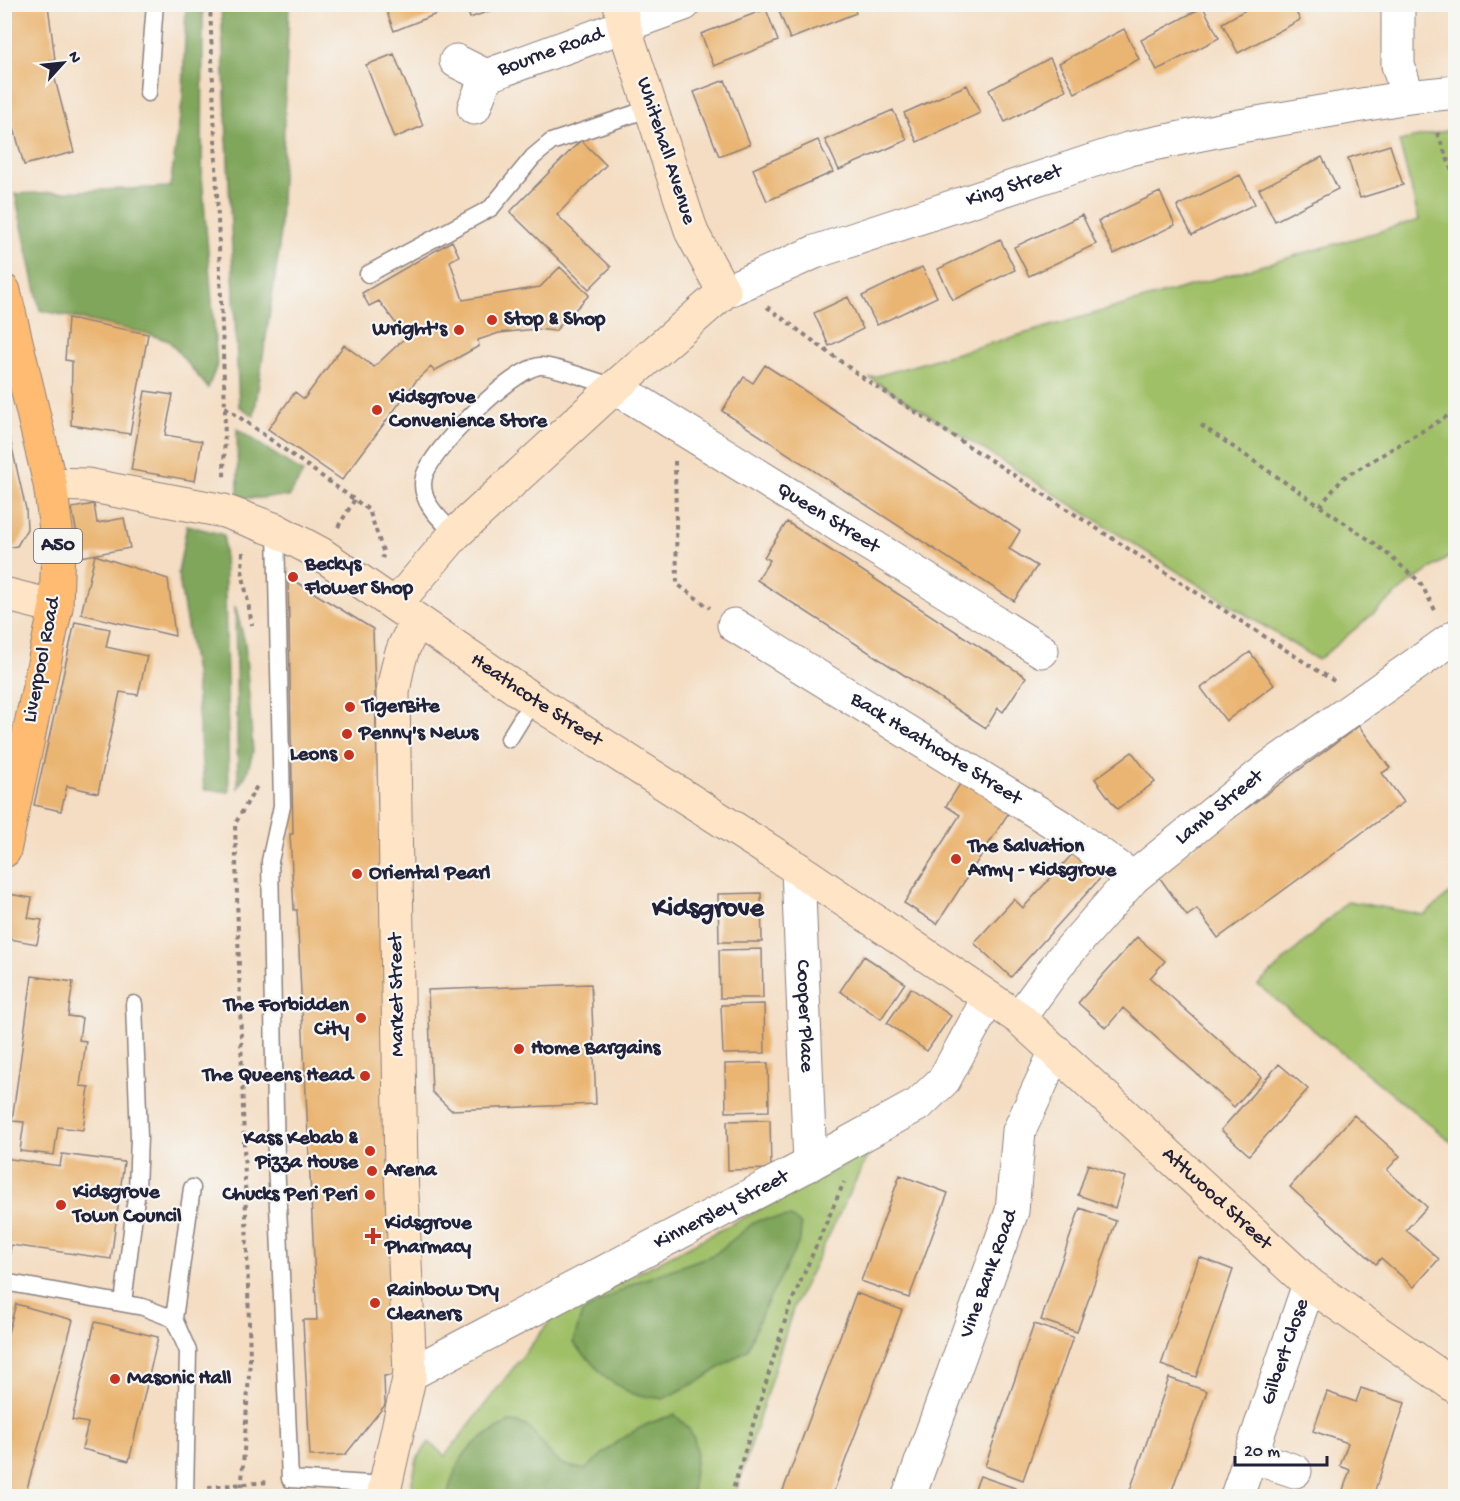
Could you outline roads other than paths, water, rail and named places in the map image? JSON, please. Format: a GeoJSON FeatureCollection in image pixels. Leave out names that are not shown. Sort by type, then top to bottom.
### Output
{"type":"FeatureCollection","features":[{"type":"Feature","properties":{"kind":"main road","name":"Liverpool Road"},"geometry":{"type":"LineString","coordinates":[[4,291],[50,484],[58,545],[56,607],[4,851]]}},
{"type":"Feature","properties":{"kind":"street","name":"Bourne Road"},"geometry":{"type":"LineString","coordinates":[[474,108],[486,76],[622,15],[684,4]]}},
{"type":"Feature","properties":{"kind":"street"},"geometry":{"type":"LineString","coordinates":[[1398,4],[1398,65],[1408,97]]}},
{"type":"Feature","properties":{"kind":"street","name":"Whitehall Avenue"},"geometry":{"type":"LineString","coordinates":[[622,15],[692,233],[731,289]]}},
{"type":"Feature","properties":{"kind":"street","name":"Bourne Road"},"geometry":{"type":"LineString","coordinates":[[456,62],[486,76]]}},
{"type":"Feature","properties":{"kind":"street","name":"King Street"},"geometry":{"type":"LineString","coordinates":[[407,614],[455,534],[615,387],[731,289],[815,252],[1128,149],[1240,126],[1408,97],[1455,92]]}},
{"type":"Feature","properties":{"kind":"street","name":"Queen Street"},"geometry":{"type":"LineString","coordinates":[[615,387],[1042,651]]}},
{"type":"Feature","properties":{"kind":"street","name":"Heathcote Street"},"geometry":{"type":"LineString","coordinates":[[50,484],[87,485],[250,521],[321,554],[533,700],[798,869],[988,999]]}},
{"type":"Feature","properties":{"kind":"street"},"geometry":{"type":"LineString","coordinates":[[4,594],[56,607]]}},
{"type":"Feature","properties":{"kind":"street","name":"Market Street"},"geometry":{"type":"LineString","coordinates":[[384,1491],[410,1374],[401,1172],[393,693],[402,650],[410,633],[407,614]]}},
{"type":"Feature","properties":{"kind":"street","name":"Back Heathcote Street"},"geometry":{"type":"LineString","coordinates":[[735,625],[1063,828],[1133,878]]}},
{"type":"Feature","properties":{"kind":"street","name":"Lamb Street"},"geometry":{"type":"LineString","coordinates":[[1019,1018],[1062,959],[1133,878],[1270,767],[1453,637]]}},
{"type":"Feature","properties":{"kind":"street","name":"Cooper Place"},"geometry":{"type":"LineString","coordinates":[[798,869],[810,1164]]}},
{"type":"Feature","properties":{"kind":"street","name":"Kinnersley Street"},"geometry":{"type":"LineString","coordinates":[[410,1374],[810,1164],[919,1104],[944,1080],[988,999]]}},
{"type":"Feature","properties":{"kind":"street","name":"Attwood Street"},"geometry":{"type":"LineString","coordinates":[[988,999],[1019,1018],[1056,1050],[1309,1284],[1455,1387]]}},
{"type":"Feature","properties":{"kind":"street","name":"Vine Bank Road"},"geometry":{"type":"LineString","coordinates":[[909,1497],[1012,1210],[1019,1131],[1056,1050]]}},
{"type":"Feature","properties":{"kind":"street","name":"Gilbert Close"},"geometry":{"type":"LineString","coordinates":[[1237,1497],[1309,1284]]}},
{"type":"Feature","properties":{"kind":"street"},"geometry":{"type":"LineString","coordinates":[[1250,1456],[1295,1471]]}},
{"type":"Feature","properties":{"kind":"lane"},"geometry":{"type":"LineString","coordinates":[[148,93],[155,4]]}},
{"type":"Feature","properties":{"kind":"lane"},"geometry":{"type":"LineString","coordinates":[[368,274],[491,208],[533,157],[551,142],[651,108]]}},
{"type":"Feature","properties":{"kind":"lane"},"geometry":{"type":"LineString","coordinates":[[455,534],[428,507],[423,478],[442,445],[481,407],[519,374],[541,366],[615,387]]}},
{"type":"Feature","properties":{"kind":"lane"},"geometry":{"type":"LineString","coordinates":[[250,521],[282,806],[270,861],[276,1160],[290,1479],[384,1491]]}},
{"type":"Feature","properties":{"kind":"lane"},"geometry":{"type":"LineString","coordinates":[[509,739],[533,700]]}},
{"type":"Feature","properties":{"kind":"lane"},"geometry":{"type":"LineString","coordinates":[[123,1303],[138,1190],[139,1137],[134,1004]]}},
{"type":"Feature","properties":{"kind":"lane"},"geometry":{"type":"LineString","coordinates":[[185,1492],[188,1350],[174,1319],[192,1188]]}},
{"type":"Feature","properties":{"kind":"lane"},"geometry":{"type":"LineString","coordinates":[[4,1282],[143,1307],[174,1319]]}},
{"type":"Feature","properties":{"kind":"place","name":"Stop & Shop"},"geometry":{"type":"Point","coordinates":[492,320]}},
{"type":"Feature","properties":{"kind":"place","name":"Wright's"},"geometry":{"type":"Point","coordinates":[459,330]}},
{"type":"Feature","properties":{"kind":"place","name":"Kidsgrove Convenience Store"},"geometry":{"type":"Point","coordinates":[377,410]}},
{"type":"Feature","properties":{"kind":"place","name":"Beckys Flower Shop"},"geometry":{"type":"Point","coordinates":[293,577]}},
{"type":"Feature","properties":{"kind":"place","name":"TigerBite"},"geometry":{"type":"Point","coordinates":[350,707]}},
{"type":"Feature","properties":{"kind":"place","name":"Penny's News"},"geometry":{"type":"Point","coordinates":[347,734]}},
{"type":"Feature","properties":{"kind":"place","name":"Leons"},"geometry":{"type":"Point","coordinates":[349,755]}},
{"type":"Feature","properties":{"kind":"place","name":"The Salvation Army - Kidsgrove"},"geometry":{"type":"Point","coordinates":[956,859]}},
{"type":"Feature","properties":{"kind":"place","name":"Oriental Pearl"},"geometry":{"type":"Point","coordinates":[357,874]}},
{"type":"Feature","properties":{"kind":"place","name":"The Forbidden City"},"geometry":{"type":"Point","coordinates":[361,1018]}},
{"type":"Feature","properties":{"kind":"place","name":"Home Bargains"},"geometry":{"type":"Point","coordinates":[519,1049]}},
{"type":"Feature","properties":{"kind":"place","name":"The Queens Head"},"geometry":{"type":"Point","coordinates":[365,1076]}},
{"type":"Feature","properties":{"kind":"place","name":"Kass Kebab & Pizza House"},"geometry":{"type":"Point","coordinates":[370,1151]}},
{"type":"Feature","properties":{"kind":"place","name":"Arena"},"geometry":{"type":"Point","coordinates":[372,1171]}},
{"type":"Feature","properties":{"kind":"place","name":"Chucks Peri Peri"},"geometry":{"type":"Point","coordinates":[370,1195]}},
{"type":"Feature","properties":{"kind":"place","name":"Kidsgrove Town Council"},"geometry":{"type":"Point","coordinates":[61,1205]}},
{"type":"Feature","properties":{"kind":"place","name":"Kidsgrove Pharmacy"},"geometry":{"type":"Point","coordinates":[373,1236]}},
{"type":"Feature","properties":{"kind":"place","name":"Rainbow Dry Cleaners"},"geometry":{"type":"Point","coordinates":[375,1303]}},
{"type":"Feature","properties":{"kind":"place","name":"Masonic Hall"},"geometry":{"type":"Point","coordinates":[115,1379]}},
{"type":"Feature","properties":{"kind":"district","name":"Kidsgrove"},"geometry":{"type":"Point","coordinates":[708,910]}}]}
